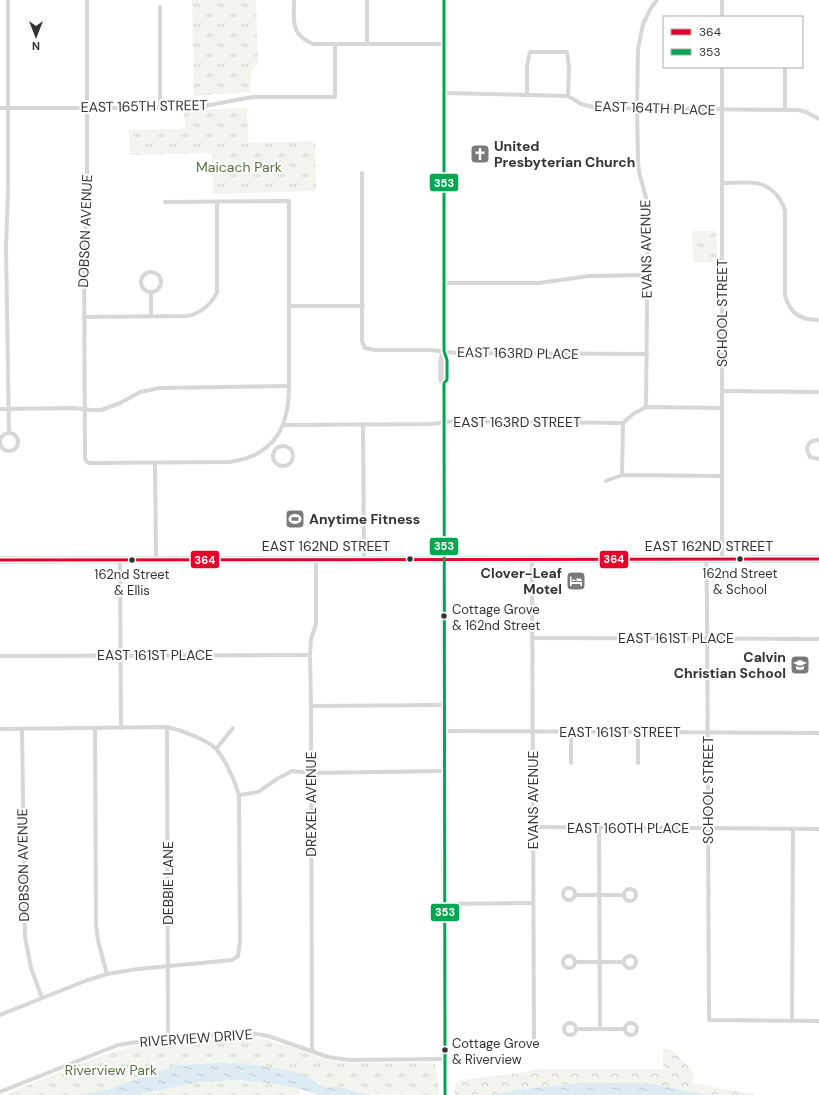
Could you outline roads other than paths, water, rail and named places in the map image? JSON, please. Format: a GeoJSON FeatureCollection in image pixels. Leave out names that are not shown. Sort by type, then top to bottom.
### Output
{"type":"FeatureCollection","features":[{"type":"Feature","properties":{"kind":"main road","name":"EAST 162ND STREET"},"geometry":{"type":"LineString","coordinates":[[0,560],[156,558],[444,560],[819,559]]}},
{"type":"Feature","properties":{"kind":"main road"},"geometry":{"type":"LineString","coordinates":[[444,560],[445,1095]]}},
{"type":"Feature","properties":{"kind":"street"},"geometry":{"type":"LineString","coordinates":[[8,0],[6,247],[10,432]]}},
{"type":"Feature","properties":{"kind":"street","name":"DOBSON AVENUE"},"geometry":{"type":"LineString","coordinates":[[87,0],[87,215],[84,242],[84,454],[87,462],[96,464],[155,463]]}},
{"type":"Feature","properties":{"kind":"street"},"geometry":{"type":"LineString","coordinates":[[294,0],[294,23],[296,32],[303,40],[313,44],[444,44]]}},
{"type":"Feature","properties":{"kind":"street"},"geometry":{"type":"LineString","coordinates":[[367,0],[367,44]]}},
{"type":"Feature","properties":{"kind":"street"},"geometry":{"type":"LineString","coordinates":[[444,0],[444,351],[441,360],[441,380],[444,383],[444,560]]}},
{"type":"Feature","properties":{"kind":"street","name":"EVANS AVENUE"},"geometry":{"type":"LineString","coordinates":[[646,407],[648,205],[639,172],[637,109],[639,37],[643,24],[657,0]]}},
{"type":"Feature","properties":{"kind":"street"},"geometry":{"type":"LineString","coordinates":[[722,0],[722,16]]}},
{"type":"Feature","properties":{"kind":"street"},"geometry":{"type":"LineString","coordinates":[[160,7],[160,108]]}},
{"type":"Feature","properties":{"kind":"street","name":"EAST 165TH STREET"},"geometry":{"type":"LineString","coordinates":[[0,108],[201,107],[254,97],[335,97],[335,44]]}},
{"type":"Feature","properties":{"kind":"street"},"geometry":{"type":"LineString","coordinates":[[527,94],[527,66],[530,52],[567,52],[569,67],[568,96]]}},
{"type":"Feature","properties":{"kind":"street","name":"SCHOOL STREET"},"geometry":{"type":"LineString","coordinates":[[722,68],[722,559]]}},
{"type":"Feature","properties":{"kind":"street"},"geometry":{"type":"LineString","coordinates":[[785,68],[785,110]]}},
{"type":"Feature","properties":{"kind":"street","name":"EAST 164TH PLACE"},"geometry":{"type":"LineString","coordinates":[[444,93],[568,96],[581,104],[597,108],[804,111],[819,119]]}},
{"type":"Feature","properties":{"kind":"street"},"geometry":{"type":"LineString","coordinates":[[289,306],[363,306],[362,173]]}},
{"type":"Feature","properties":{"kind":"street"},"geometry":{"type":"LineString","coordinates":[[722,183],[759,184],[767,187],[780,199],[785,210],[785,296],[791,308],[798,315],[810,320],[819,320]]}},
{"type":"Feature","properties":{"kind":"street"},"geometry":{"type":"LineString","coordinates":[[156,558],[155,463],[229,462],[257,453],[271,443],[284,425],[288,407],[289,386],[289,201],[165,202]]}},
{"type":"Feature","properties":{"kind":"street"},"geometry":{"type":"LineString","coordinates":[[84,317],[194,315],[207,307],[212,302],[217,292],[217,202]]}},
{"type":"Feature","properties":{"kind":"street"},"geometry":{"type":"LineString","coordinates":[[153,272],[159,276],[161,282],[157,290],[151,292],[147,292],[142,288],[140,281],[144,275],[153,272]]}},
{"type":"Feature","properties":{"kind":"street"},"geometry":{"type":"LineString","coordinates":[[444,283],[538,283],[589,276],[647,275]]}},
{"type":"Feature","properties":{"kind":"street"},"geometry":{"type":"LineString","coordinates":[[151,292],[151,316]]}},
{"type":"Feature","properties":{"kind":"street","name":"EAST 163RD PLACE"},"geometry":{"type":"LineString","coordinates":[[363,306],[362,341],[365,348],[375,350],[444,351],[457,353],[647,354]]}},
{"type":"Feature","properties":{"kind":"street"},"geometry":{"type":"LineString","coordinates":[[0,409],[74,408],[84,410],[100,410],[111,407],[140,392],[160,388],[289,386]]}},
{"type":"Feature","properties":{"kind":"street"},"geometry":{"type":"LineString","coordinates":[[722,391],[819,392]]}},
{"type":"Feature","properties":{"kind":"street"},"geometry":{"type":"LineString","coordinates":[[622,475],[623,423],[633,414],[646,407],[722,408]]}},
{"type":"Feature","properties":{"kind":"street","name":"EAST 163RD STREET"},"geometry":{"type":"LineString","coordinates":[[284,425],[431,424],[456,421],[623,423]]}},
{"type":"Feature","properties":{"kind":"street"},"geometry":{"type":"LineString","coordinates":[[363,424],[364,559]]}},
{"type":"Feature","properties":{"kind":"street"},"geometry":{"type":"LineString","coordinates":[[10,432],[15,434],[19,442],[14,449],[9,451],[3,448],[0,440],[4,435],[10,432]]}},
{"type":"Feature","properties":{"kind":"street"},"geometry":{"type":"LineString","coordinates":[[819,440],[812,441],[808,445],[807,451],[810,457],[819,459]]}},
{"type":"Feature","properties":{"kind":"street"},"geometry":{"type":"LineString","coordinates":[[271,443],[277,448]]}},
{"type":"Feature","properties":{"kind":"street"},"geometry":{"type":"LineString","coordinates":[[283,446],[291,450],[293,456],[291,462],[286,466],[276,463],[274,454],[277,448],[283,446]]}},
{"type":"Feature","properties":{"kind":"street"},"geometry":{"type":"LineString","coordinates":[[606,481],[622,475],[722,476]]}},
{"type":"Feature","properties":{"kind":"street"},"geometry":{"type":"LineString","coordinates":[[120,559],[121,728]]}},
{"type":"Feature","properties":{"kind":"street","name":"DREXEL AVENUE"},"geometry":{"type":"LineString","coordinates":[[312,1051],[310,654],[311,639],[316,624],[316,559]]}},
{"type":"Feature","properties":{"kind":"street","name":"EVANS AVENUE"},"geometry":{"type":"LineString","coordinates":[[532,559],[534,1040]]}},
{"type":"Feature","properties":{"kind":"street","name":"SCHOOL STREET"},"geometry":{"type":"LineString","coordinates":[[706,559],[709,1020],[792,1021]]}},
{"type":"Feature","properties":{"kind":"street","name":"EAST 161ST PLACE"},"geometry":{"type":"LineString","coordinates":[[532,638],[819,639]]}},
{"type":"Feature","properties":{"kind":"street","name":"EAST 161ST PLACE"},"geometry":{"type":"LineString","coordinates":[[0,656],[310,654]]}},
{"type":"Feature","properties":{"kind":"street"},"geometry":{"type":"LineString","coordinates":[[311,706],[444,705]]}},
{"type":"Feature","properties":{"kind":"street"},"geometry":{"type":"LineString","coordinates":[[0,729],[167,727],[188,733],[216,749],[232,773],[239,795],[240,941],[238,956],[228,961],[138,969],[107,974],[85,981],[0,1015]]}},
{"type":"Feature","properties":{"kind":"street","name":"DEBBIE LANE"},"geometry":{"type":"LineString","coordinates":[[167,727],[168,1038]]}},
{"type":"Feature","properties":{"kind":"street"},"geometry":{"type":"LineString","coordinates":[[216,749],[233,728]]}},
{"type":"Feature","properties":{"kind":"street","name":"DOBSON AVENUE"},"geometry":{"type":"LineString","coordinates":[[22,729],[25,937],[30,963],[42,998]]}},
{"type":"Feature","properties":{"kind":"street"},"geometry":{"type":"LineString","coordinates":[[95,729],[96,924],[98,941],[107,974]]}},
{"type":"Feature","properties":{"kind":"street","name":"EAST 161ST STREET"},"geometry":{"type":"LineString","coordinates":[[444,731],[819,733]]}},
{"type":"Feature","properties":{"kind":"street"},"geometry":{"type":"LineString","coordinates":[[571,732],[571,763]]}},
{"type":"Feature","properties":{"kind":"street"},"geometry":{"type":"LineString","coordinates":[[638,732],[638,763]]}},
{"type":"Feature","properties":{"kind":"street"},"geometry":{"type":"LineString","coordinates":[[239,795],[258,792],[292,771],[311,773],[444,771]]}},
{"type":"Feature","properties":{"kind":"street","name":"EAST 160TH PLACE"},"geometry":{"type":"LineString","coordinates":[[533,827],[819,829]]}},
{"type":"Feature","properties":{"kind":"street"},"geometry":{"type":"LineString","coordinates":[[599,828],[600,1029]]}},
{"type":"Feature","properties":{"kind":"street"},"geometry":{"type":"LineString","coordinates":[[793,829],[792,1021],[819,1021]]}},
{"type":"Feature","properties":{"kind":"street"},"geometry":{"type":"LineString","coordinates":[[575,895],[624,895]]}},
{"type":"Feature","properties":{"kind":"street"},"geometry":{"type":"LineString","coordinates":[[444,904],[533,903]]}},
{"type":"Feature","properties":{"kind":"street"},"geometry":{"type":"LineString","coordinates":[[575,962],[623,962]]}},
{"type":"Feature","properties":{"kind":"street"},"geometry":{"type":"LineString","coordinates":[[576,1029],[624,1029]]}},
{"type":"Feature","properties":{"kind":"street","name":"RIVERVIEW DRIVE"},"geometry":{"type":"LineString","coordinates":[[0,1092],[118,1045],[136,1041],[244,1032],[268,1036],[328,1057],[350,1060],[445,1058]]}},
{"type":"Feature","properties":{"kind":"water"},"geometry":{"type":"Polygon","coordinates":[[[221,1063],[252,1065],[294,1072],[307,1076],[324,1087],[339,1087],[371,1095],[318,1095],[300,1089],[276,1084],[241,1080],[199,1082],[135,1095],[78,1095],[109,1089],[177,1065],[221,1063]]]}},
{"type":"Feature","properties":{"kind":"water"},"geometry":{"type":"Polygon","coordinates":[[[579,1083],[653,1084],[708,1095],[488,1095],[579,1083]]]}},
{"type":"Feature","properties":{"kind":"place","name":"United Presbyterian Church"},"geometry":{"type":"Point","coordinates":[480,154]}},
{"type":"Feature","properties":{"kind":"place","name":"Anytime Fitness"},"geometry":{"type":"Point","coordinates":[295,519]}},
{"type":"Feature","properties":{"kind":"place","name":"162nd Street & School"},"geometry":{"type":"Point","coordinates":[740,559]}},
{"type":"Feature","properties":{"kind":"place","name":"162nd Street & Ellis"},"geometry":{"type":"Point","coordinates":[132,560]}},
{"type":"Feature","properties":{"kind":"place","name":"Clover-Leaf Motel"},"geometry":{"type":"Point","coordinates":[576,581]}},
{"type":"Feature","properties":{"kind":"place","name":"Cottage Grove & 162nd Street"},"geometry":{"type":"Point","coordinates":[444,616]}},
{"type":"Feature","properties":{"kind":"place","name":"Calvin Christian School"},"geometry":{"type":"Point","coordinates":[800,665]}},
{"type":"Feature","properties":{"kind":"place","name":"Cottage Grove & Riverview"},"geometry":{"type":"Point","coordinates":[445,1050]}},
{"type":"Feature","properties":{"kind":"park label","name":"Maicach Park"},"geometry":{"type":"Point","coordinates":[239,167]}},
{"type":"Feature","properties":{"kind":"park label","name":"Riverview Park"},"geometry":{"type":"Point","coordinates":[111,1070]}}]}
